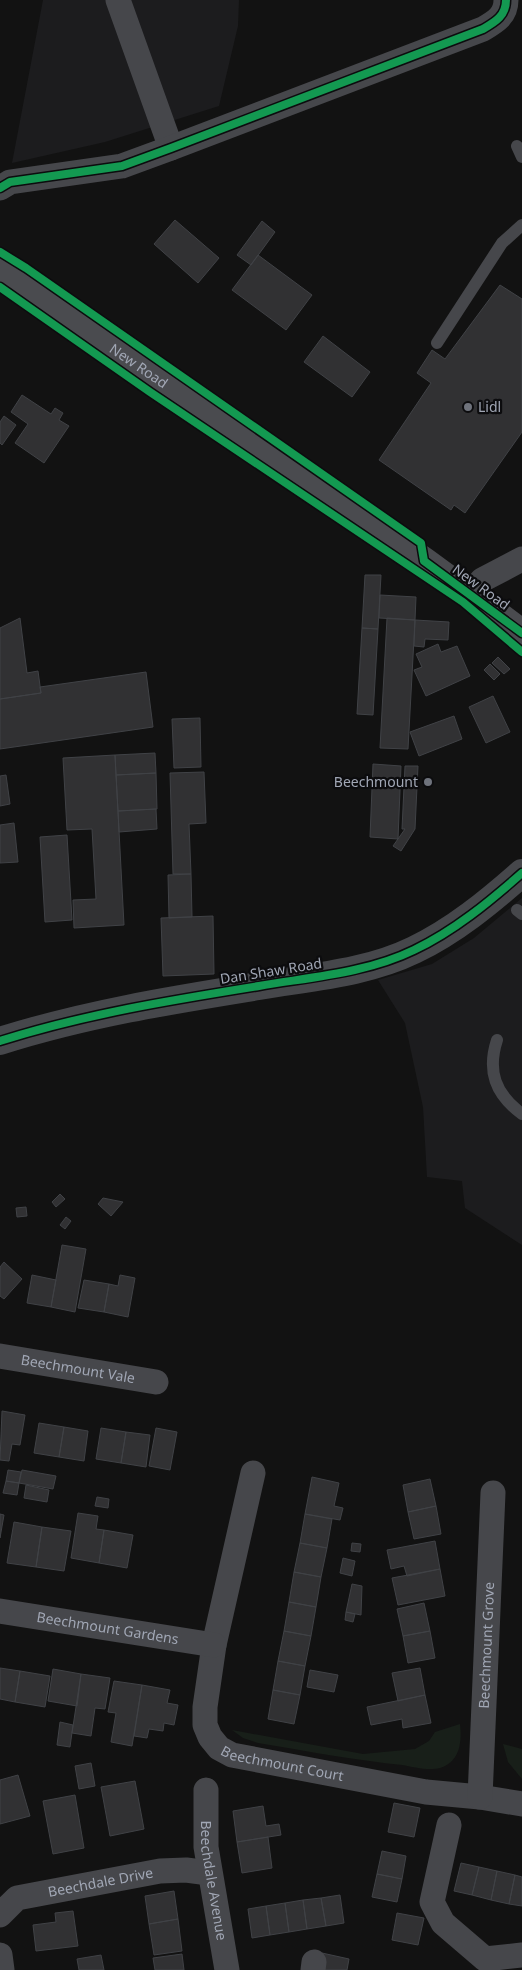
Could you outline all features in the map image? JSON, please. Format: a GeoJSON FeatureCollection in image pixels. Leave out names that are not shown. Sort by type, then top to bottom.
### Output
{"type":"FeatureCollection","features":[{"type":"Feature","properties":{"kind":"main road","name":"New Road"},"geometry":{"type":"LineString","coordinates":[[0,271],[470,595],[522,633]]}},
{"type":"Feature","properties":{"kind":"street"},"geometry":{"type":"LineString","coordinates":[[118,0],[171,148]]}},
{"type":"Feature","properties":{"kind":"street"},"geometry":{"type":"LineString","coordinates":[[0,188],[10,182],[122,166],[171,148],[482,29],[500,19],[506,6],[506,0]]}},
{"type":"Feature","properties":{"kind":"street"},"geometry":{"type":"LineString","coordinates":[[470,595],[482,580],[522,559]]}},
{"type":"Feature","properties":{"kind":"street","name":"Dan Shaw Road"},"geometry":{"type":"LineString","coordinates":[[0,1041],[117,1010],[336,973],[392,960],[443,934],[491,900],[522,873]]}},
{"type":"Feature","properties":{"kind":"street","name":"Beechmount Vale"},"geometry":{"type":"LineString","coordinates":[[0,1356],[156,1382]]}},
{"type":"Feature","properties":{"kind":"street","name":"Beechmount Court"},"geometry":{"type":"LineString","coordinates":[[253,1473],[214,1645],[205,1707],[205,1725],[210,1737],[219,1748],[232,1755],[426,1792],[480,1796],[522,1804]]}},
{"type":"Feature","properties":{"kind":"street","name":"Beechmount Grove"},"geometry":{"type":"LineString","coordinates":[[480,1796],[493,1493]]}},
{"type":"Feature","properties":{"kind":"street","name":"Beechmount Gardens"},"geometry":{"type":"LineString","coordinates":[[0,1611],[214,1645]]}},
{"type":"Feature","properties":{"kind":"street","name":"Beechdale Avenue"},"geometry":{"type":"LineString","coordinates":[[206,1790],[206,1847],[209,1873],[227,1970]]}},
{"type":"Feature","properties":{"kind":"street"},"geometry":{"type":"LineString","coordinates":[[448,1825],[432,1902],[443,1922],[484,1965],[522,1955]]}},
{"type":"Feature","properties":{"kind":"street","name":"Beechdale Drive"},"geometry":{"type":"LineString","coordinates":[[0,1915],[17,1898],[160,1871],[186,1870],[209,1873]]}},
{"type":"Feature","properties":{"kind":"street"},"geometry":{"type":"LineString","coordinates":[[0,1955],[2,1970]]}},
{"type":"Feature","properties":{"kind":"lane"},"geometry":{"type":"LineString","coordinates":[[437,343],[502,243],[522,225]]}},
{"type":"Feature","properties":{"kind":"lane"},"geometry":{"type":"LineString","coordinates":[[497,1040],[492,1068],[496,1082],[503,1096],[522,1114]]}},
{"type":"Feature","properties":{"kind":"shaded area"},"geometry":{"type":"Polygon","coordinates":[[[43,0],[239,0],[238,26],[219,106],[105,142],[12,163],[43,0]]]}},
{"type":"Feature","properties":{"kind":"shaded area"},"geometry":{"type":"Polygon","coordinates":[[[522,898],[522,1245],[465,1208],[462,1181],[427,1177],[423,1107],[405,1023],[378,980],[432,964],[474,938],[522,898]]]}},
{"type":"Feature","properties":{"kind":"shaded area"},"geometry":{"type":"Polygon","coordinates":[[[460,1724],[461,1738],[456,1756],[447,1765],[431,1769],[258,1743],[243,1738],[232,1730],[363,1754],[415,1749],[429,1741],[435,1732],[460,1724]]]}},
{"type":"Feature","properties":{"kind":"shaded area"},"geometry":{"type":"Polygon","coordinates":[[[503,1744],[522,1749],[522,1779],[508,1762],[503,1744]]]}},
{"type":"Feature","properties":{"kind":"building"},"geometry":{"type":"Polygon","coordinates":[[[175,220],[219,258],[198,283],[154,244],[175,220]]]}},
{"type":"Feature","properties":{"kind":"building"},"geometry":{"type":"Polygon","coordinates":[[[262,221],[275,232],[251,265],[237,255],[262,221]]]}},
{"type":"Feature","properties":{"kind":"building"},"geometry":{"type":"Polygon","coordinates":[[[258,255],[312,295],[286,330],[232,290],[258,255]]]}},
{"type":"Feature","properties":{"kind":"building","name":"Lidl"},"geometry":{"type":"Polygon","coordinates":[[[500,285],[522,299],[522,432],[465,513],[454,505],[451,510],[379,460],[431,383],[417,373],[432,350],[445,359],[500,285]]]}},
{"type":"Feature","properties":{"kind":"building"},"geometry":{"type":"Polygon","coordinates":[[[323,336],[370,372],[352,397],[304,362],[323,336]]]}},
{"type":"Feature","properties":{"kind":"building"},"geometry":{"type":"Polygon","coordinates":[[[22,395],[51,414],[55,408],[63,413],[59,420],[69,426],[44,463],[15,443],[28,424],[11,412],[22,395]]]}},
{"type":"Feature","properties":{"kind":"building"},"geometry":{"type":"Polygon","coordinates":[[[4,416],[16,425],[2,445],[0,443],[0,422],[4,416]]]}},
{"type":"Feature","properties":{"kind":"building"},"geometry":{"type":"Polygon","coordinates":[[[365,575],[381,575],[378,629],[362,628],[365,575]]]}},
{"type":"Feature","properties":{"kind":"building"},"geometry":{"type":"Polygon","coordinates":[[[380,595],[416,597],[415,620],[379,618],[380,595]]]}},
{"type":"Feature","properties":{"kind":"building"},"geometry":{"type":"Polygon","coordinates":[[[20,618],[27,673],[38,671],[41,693],[0,699],[0,628],[20,618]]]}},
{"type":"Feature","properties":{"kind":"building"},"geometry":{"type":"Polygon","coordinates":[[[387,618],[415,620],[408,749],[380,748],[387,618]]]}},
{"type":"Feature","properties":{"kind":"building"},"geometry":{"type":"Polygon","coordinates":[[[415,620],[449,622],[448,640],[425,639],[424,647],[414,646],[415,620]]]}},
{"type":"Feature","properties":{"kind":"building"},"geometry":{"type":"Polygon","coordinates":[[[362,628],[378,629],[373,715],[357,714],[362,628]]]}},
{"type":"Feature","properties":{"kind":"building"},"geometry":{"type":"Polygon","coordinates":[[[438,644],[441,652],[457,646],[470,676],[426,696],[414,670],[422,667],[416,654],[438,644]]]}},
{"type":"Feature","properties":{"kind":"building"},"geometry":{"type":"Polygon","coordinates":[[[498,657],[510,669],[504,674],[492,663],[498,657]]]}},
{"type":"Feature","properties":{"kind":"building"},"geometry":{"type":"Polygon","coordinates":[[[490,664],[500,674],[494,680],[484,670],[490,664]]]}},
{"type":"Feature","properties":{"kind":"building"},"geometry":{"type":"Polygon","coordinates":[[[146,672],[153,727],[0,749],[0,699],[41,693],[40,687],[146,672]]]}},
{"type":"Feature","properties":{"kind":"building"},"geometry":{"type":"Polygon","coordinates":[[[493,696],[510,732],[486,743],[469,707],[493,696]]]}},
{"type":"Feature","properties":{"kind":"building"},"geometry":{"type":"Polygon","coordinates":[[[454,716],[462,739],[419,756],[410,732],[454,716]]]}},
{"type":"Feature","properties":{"kind":"building"},"geometry":{"type":"Polygon","coordinates":[[[200,718],[201,767],[174,768],[172,719],[200,718]]]}},
{"type":"Feature","properties":{"kind":"building"},"geometry":{"type":"Polygon","coordinates":[[[155,753],[156,773],[116,775],[115,755],[155,753]]]}},
{"type":"Feature","properties":{"kind":"building"},"geometry":{"type":"Polygon","coordinates":[[[115,755],[124,925],[74,928],[73,900],[96,899],[92,829],[67,830],[63,758],[115,755]]]}},
{"type":"Feature","properties":{"kind":"building"},"geometry":{"type":"Polygon","coordinates":[[[373,764],[401,766],[398,839],[370,837],[373,764]]]}},
{"type":"Feature","properties":{"kind":"building"},"geometry":{"type":"Polygon","coordinates":[[[405,766],[418,766],[415,829],[401,851],[393,846],[405,829],[402,829],[405,766]]]}},
{"type":"Feature","properties":{"kind":"building"},"geometry":{"type":"Polygon","coordinates":[[[204,772],[206,823],[189,824],[191,874],[173,874],[170,773],[204,772]]]}},
{"type":"Feature","properties":{"kind":"building"},"geometry":{"type":"Polygon","coordinates":[[[156,773],[157,809],[118,811],[116,775],[156,773]]]}},
{"type":"Feature","properties":{"kind":"building"},"geometry":{"type":"Polygon","coordinates":[[[6,775],[10,804],[0,806],[0,776],[6,775]]]}},
{"type":"Feature","properties":{"kind":"building"},"geometry":{"type":"Polygon","coordinates":[[[156,809],[157,829],[119,832],[118,811],[156,809]]]}},
{"type":"Feature","properties":{"kind":"building"},"geometry":{"type":"Polygon","coordinates":[[[14,823],[18,862],[0,863],[0,825],[14,823]]]}},
{"type":"Feature","properties":{"kind":"building"},"geometry":{"type":"Polygon","coordinates":[[[67,835],[72,920],[45,922],[40,837],[67,835]]]}},
{"type":"Feature","properties":{"kind":"building"},"geometry":{"type":"Polygon","coordinates":[[[191,874],[192,917],[169,918],[168,875],[191,874]]]}},
{"type":"Feature","properties":{"kind":"building"},"geometry":{"type":"Polygon","coordinates":[[[213,916],[214,974],[163,976],[161,918],[213,916]]]}},
{"type":"Feature","properties":{"kind":"building"},"geometry":{"type":"Polygon","coordinates":[[[60,1194],[65,1199],[56,1207],[52,1202],[60,1194]]]}},
{"type":"Feature","properties":{"kind":"building"},"geometry":{"type":"Polygon","coordinates":[[[103,1198],[123,1202],[111,1216],[98,1204],[103,1198]]]}},
{"type":"Feature","properties":{"kind":"building"},"geometry":{"type":"Polygon","coordinates":[[[26,1207],[27,1216],[17,1217],[16,1208],[26,1207]]]}},
{"type":"Feature","properties":{"kind":"building"},"geometry":{"type":"Polygon","coordinates":[[[66,1217],[71,1221],[65,1229],[60,1225],[66,1217]]]}},
{"type":"Feature","properties":{"kind":"building"},"geometry":{"type":"Polygon","coordinates":[[[62,1245],[86,1249],[75,1312],[51,1307],[62,1245]]]}},
{"type":"Feature","properties":{"kind":"building"},"geometry":{"type":"Polygon","coordinates":[[[4,1262],[22,1279],[4,1299],[0,1296],[0,1267],[4,1262]]]}},
{"type":"Feature","properties":{"kind":"building"},"geometry":{"type":"Polygon","coordinates":[[[32,1275],[56,1280],[51,1307],[27,1303],[32,1275]]]}},
{"type":"Feature","properties":{"kind":"building"},"geometry":{"type":"Polygon","coordinates":[[[120,1275],[135,1278],[128,1317],[104,1312],[109,1284],[118,1286],[120,1275]]]}},
{"type":"Feature","properties":{"kind":"building"},"geometry":{"type":"Polygon","coordinates":[[[84,1280],[109,1284],[104,1312],[78,1308],[84,1280]]]}},
{"type":"Feature","properties":{"kind":"building"},"geometry":{"type":"Polygon","coordinates":[[[2,1411],[25,1415],[20,1445],[12,1444],[9,1461],[0,1460],[2,1411]]]}},
{"type":"Feature","properties":{"kind":"building"},"geometry":{"type":"Polygon","coordinates":[[[39,1423],[64,1427],[59,1457],[34,1453],[39,1423]]]}},
{"type":"Feature","properties":{"kind":"building"},"geometry":{"type":"Polygon","coordinates":[[[64,1427],[88,1431],[84,1461],[59,1457],[64,1427]]]}},
{"type":"Feature","properties":{"kind":"building"},"geometry":{"type":"Polygon","coordinates":[[[101,1428],[126,1432],[121,1463],[96,1459],[101,1428]]]}},
{"type":"Feature","properties":{"kind":"building"},"geometry":{"type":"Polygon","coordinates":[[[156,1428],[177,1432],[170,1470],[149,1466],[156,1428]]]}},
{"type":"Feature","properties":{"kind":"building"},"geometry":{"type":"Polygon","coordinates":[[[126,1432],[150,1435],[146,1467],[121,1463],[126,1432]]]}},
{"type":"Feature","properties":{"kind":"building"},"geometry":{"type":"Polygon","coordinates":[[[8,1470],[21,1472],[19,1483],[6,1481],[8,1470]]]}},
{"type":"Feature","properties":{"kind":"building"},"geometry":{"type":"Polygon","coordinates":[[[22,1470],[56,1476],[53,1489],[19,1483],[22,1470]]]}},
{"type":"Feature","properties":{"kind":"building"},"geometry":{"type":"Polygon","coordinates":[[[312,1477],[339,1483],[334,1506],[343,1508],[340,1520],[305,1514],[312,1477]]]}},
{"type":"Feature","properties":{"kind":"building"},"geometry":{"type":"Polygon","coordinates":[[[430,1479],[436,1506],[408,1512],[403,1485],[430,1479]]]}},
{"type":"Feature","properties":{"kind":"building"},"geometry":{"type":"Polygon","coordinates":[[[6,1481],[19,1483],[17,1495],[3,1493],[6,1481]]]}},
{"type":"Feature","properties":{"kind":"building"},"geometry":{"type":"Polygon","coordinates":[[[26,1485],[49,1490],[47,1502],[24,1498],[26,1485]]]}},
{"type":"Feature","properties":{"kind":"building"},"geometry":{"type":"Polygon","coordinates":[[[97,1497],[109,1499],[108,1508],[95,1506],[97,1497]]]}},
{"type":"Feature","properties":{"kind":"building"},"geometry":{"type":"Polygon","coordinates":[[[436,1506],[441,1534],[414,1539],[408,1512],[436,1506]]]}},
{"type":"Feature","properties":{"kind":"building"},"geometry":{"type":"Polygon","coordinates":[[[78,1513],[98,1516],[96,1529],[104,1530],[99,1563],[71,1558],[78,1513]]]}},
{"type":"Feature","properties":{"kind":"building"},"geometry":{"type":"Polygon","coordinates":[[[0,1514],[4,1515],[0,1538],[0,1514]]]}},
{"type":"Feature","properties":{"kind":"building"},"geometry":{"type":"Polygon","coordinates":[[[305,1514],[332,1519],[327,1548],[300,1543],[305,1514]]]}},
{"type":"Feature","properties":{"kind":"building"},"geometry":{"type":"Polygon","coordinates":[[[14,1522],[42,1527],[36,1567],[7,1563],[14,1522]]]}},
{"type":"Feature","properties":{"kind":"building"},"geometry":{"type":"Polygon","coordinates":[[[42,1527],[71,1531],[64,1571],[36,1567],[42,1527]]]}},
{"type":"Feature","properties":{"kind":"building"},"geometry":{"type":"Polygon","coordinates":[[[104,1530],[133,1535],[127,1568],[99,1563],[104,1530]]]}},
{"type":"Feature","properties":{"kind":"building"},"geometry":{"type":"Polygon","coordinates":[[[435,1541],[440,1569],[407,1576],[404,1566],[391,1569],[387,1550],[435,1541]]]}},
{"type":"Feature","properties":{"kind":"building"},"geometry":{"type":"Polygon","coordinates":[[[300,1543],[327,1548],[321,1577],[294,1572],[300,1543]]]}},
{"type":"Feature","properties":{"kind":"building"},"geometry":{"type":"Polygon","coordinates":[[[352,1543],[361,1544],[360,1552],[351,1551],[352,1543]]]}},
{"type":"Feature","properties":{"kind":"building"},"geometry":{"type":"Polygon","coordinates":[[[343,1558],[355,1561],[352,1576],[340,1573],[343,1558]]]}},
{"type":"Feature","properties":{"kind":"building"},"geometry":{"type":"Polygon","coordinates":[[[440,1569],[445,1596],[398,1605],[392,1578],[440,1569]]]}},
{"type":"Feature","properties":{"kind":"building"},"geometry":{"type":"Polygon","coordinates":[[[294,1572],[321,1577],[316,1607],[289,1602],[294,1572]]]}},
{"type":"Feature","properties":{"kind":"building"},"geometry":{"type":"Polygon","coordinates":[[[352,1584],[362,1586],[361,1615],[346,1612],[352,1584]]]}},
{"type":"Feature","properties":{"kind":"building"},"geometry":{"type":"Polygon","coordinates":[[[289,1602],[316,1607],[311,1636],[284,1631],[289,1602]]]}},
{"type":"Feature","properties":{"kind":"building"},"geometry":{"type":"Polygon","coordinates":[[[424,1603],[430,1631],[403,1636],[397,1609],[424,1603]]]}},
{"type":"Feature","properties":{"kind":"building"},"geometry":{"type":"Polygon","coordinates":[[[346,1612],[355,1614],[353,1622],[345,1620],[346,1612]]]}},
{"type":"Feature","properties":{"kind":"building"},"geometry":{"type":"Polygon","coordinates":[[[284,1631],[311,1636],[305,1666],[278,1661],[284,1631]]]}},
{"type":"Feature","properties":{"kind":"building"},"geometry":{"type":"Polygon","coordinates":[[[430,1631],[435,1658],[408,1663],[403,1636],[430,1631]]]}},
{"type":"Feature","properties":{"kind":"building"},"geometry":{"type":"Polygon","coordinates":[[[278,1661],[305,1666],[300,1695],[273,1690],[278,1661]]]}},
{"type":"Feature","properties":{"kind":"building"},"geometry":{"type":"Polygon","coordinates":[[[0,1668],[20,1671],[15,1702],[0,1699],[0,1668]]]}},
{"type":"Feature","properties":{"kind":"building"},"geometry":{"type":"Polygon","coordinates":[[[420,1668],[425,1695],[398,1701],[392,1673],[420,1668]]]}},
{"type":"Feature","properties":{"kind":"building"},"geometry":{"type":"Polygon","coordinates":[[[53,1669],[81,1674],[77,1706],[48,1701],[53,1669]]]}},
{"type":"Feature","properties":{"kind":"building"},"geometry":{"type":"Polygon","coordinates":[[[310,1670],[338,1675],[334,1692],[307,1687],[310,1670]]]}},
{"type":"Feature","properties":{"kind":"building"},"geometry":{"type":"Polygon","coordinates":[[[20,1671],[50,1676],[45,1707],[15,1702],[20,1671]]]}},
{"type":"Feature","properties":{"kind":"building"},"geometry":{"type":"Polygon","coordinates":[[[81,1674],[110,1678],[105,1709],[95,1708],[91,1736],[72,1733],[81,1674]]]}},
{"type":"Feature","properties":{"kind":"building"},"geometry":{"type":"Polygon","coordinates":[[[114,1681],[142,1685],[132,1746],[111,1742],[116,1713],[108,1712],[114,1681]]]}},
{"type":"Feature","properties":{"kind":"building"},"geometry":{"type":"Polygon","coordinates":[[[142,1685],[170,1690],[167,1703],[178,1705],[174,1725],[164,1723],[163,1731],[149,1729],[147,1738],[134,1736],[142,1685]]]}},
{"type":"Feature","properties":{"kind":"building"},"geometry":{"type":"Polygon","coordinates":[[[273,1690],[300,1695],[294,1724],[268,1719],[273,1690]]]}},
{"type":"Feature","properties":{"kind":"building"},"geometry":{"type":"Polygon","coordinates":[[[425,1695],[431,1723],[403,1728],[402,1719],[371,1725],[367,1707],[425,1695]]]}},
{"type":"Feature","properties":{"kind":"building"},"geometry":{"type":"Polygon","coordinates":[[[60,1722],[73,1725],[70,1747],[57,1745],[60,1722]]]}},
{"type":"Feature","properties":{"kind":"building"},"geometry":{"type":"Polygon","coordinates":[[[91,1763],[95,1786],[79,1789],[75,1766],[91,1763]]]}},
{"type":"Feature","properties":{"kind":"building"},"geometry":{"type":"Polygon","coordinates":[[[18,1775],[30,1816],[0,1824],[0,1780],[18,1775]]]}},
{"type":"Feature","properties":{"kind":"building"},"geometry":{"type":"Polygon","coordinates":[[[135,1781],[144,1829],[110,1836],[101,1787],[135,1781]]]}},
{"type":"Feature","properties":{"kind":"building"},"geometry":{"type":"Polygon","coordinates":[[[75,1795],[84,1848],[53,1854],[43,1801],[75,1795]]]}},
{"type":"Feature","properties":{"kind":"building"},"geometry":{"type":"Polygon","coordinates":[[[394,1803],[420,1808],[414,1837],[388,1832],[394,1803]]]}},
{"type":"Feature","properties":{"kind":"building"},"geometry":{"type":"Polygon","coordinates":[[[263,1806],[266,1826],[279,1824],[281,1835],[237,1842],[233,1811],[263,1806]]]}},
{"type":"Feature","properties":{"kind":"building"},"geometry":{"type":"Polygon","coordinates":[[[268,1837],[272,1868],[242,1873],[237,1842],[268,1837]]]}},
{"type":"Feature","properties":{"kind":"building"},"geometry":{"type":"Polygon","coordinates":[[[382,1851],[406,1856],[402,1879],[377,1874],[382,1851]]]}},
{"type":"Feature","properties":{"kind":"building"},"geometry":{"type":"Polygon","coordinates":[[[461,1863],[479,1867],[472,1895],[454,1891],[461,1863]]]}},
{"type":"Feature","properties":{"kind":"building"},"geometry":{"type":"Polygon","coordinates":[[[479,1867],[497,1871],[491,1900],[472,1895],[479,1867]]]}},
{"type":"Feature","properties":{"kind":"building"},"geometry":{"type":"Polygon","coordinates":[[[497,1871],[515,1875],[509,1904],[491,1900],[497,1871]]]}},
{"type":"Feature","properties":{"kind":"building"},"geometry":{"type":"Polygon","coordinates":[[[377,1874],[402,1879],[397,1902],[372,1897],[377,1874]]]}},
{"type":"Feature","properties":{"kind":"building"},"geometry":{"type":"Polygon","coordinates":[[[515,1875],[522,1877],[522,1906],[509,1904],[515,1875]]]}},
{"type":"Feature","properties":{"kind":"building"},"geometry":{"type":"Polygon","coordinates":[[[174,1891],[178,1919],[149,1924],[145,1896],[174,1891]]]}},
{"type":"Feature","properties":{"kind":"building"},"geometry":{"type":"Polygon","coordinates":[[[340,1895],[344,1923],[326,1926],[321,1898],[340,1895]]]}},
{"type":"Feature","properties":{"kind":"building"},"geometry":{"type":"Polygon","coordinates":[[[321,1898],[326,1926],[307,1929],[303,1900],[321,1898]]]}},
{"type":"Feature","properties":{"kind":"building"},"geometry":{"type":"Polygon","coordinates":[[[303,1900],[307,1929],[289,1932],[285,1903],[303,1900]]]}},
{"type":"Feature","properties":{"kind":"building"},"geometry":{"type":"Polygon","coordinates":[[[285,1903],[289,1932],[270,1935],[266,1906],[285,1903]]]}},
{"type":"Feature","properties":{"kind":"building"},"geometry":{"type":"Polygon","coordinates":[[[266,1906],[270,1935],[252,1938],[248,1909],[266,1906]]]}},
{"type":"Feature","properties":{"kind":"building"},"geometry":{"type":"Polygon","coordinates":[[[73,1911],[78,1946],[36,1951],[33,1925],[56,1922],[55,1913],[73,1911]]]}},
{"type":"Feature","properties":{"kind":"building"},"geometry":{"type":"Polygon","coordinates":[[[397,1913],[424,1918],[418,1945],[392,1940],[397,1913]]]}},
{"type":"Feature","properties":{"kind":"building"},"geometry":{"type":"Polygon","coordinates":[[[178,1919],[182,1951],[154,1955],[149,1924],[178,1919]]]}},
{"type":"Feature","properties":{"kind":"building"},"geometry":{"type":"Polygon","coordinates":[[[322,1953],[349,1959],[347,1970],[318,1970],[322,1953]]]}},
{"type":"Feature","properties":{"kind":"building"},"geometry":{"type":"Polygon","coordinates":[[[182,1954],[184,1970],[155,1970],[153,1958],[182,1954]]]}},
{"type":"Feature","properties":{"kind":"building"},"geometry":{"type":"Polygon","coordinates":[[[101,1955],[104,1970],[79,1970],[77,1959],[101,1955]]]}},
{"type":"Feature","properties":{"kind":"cycle path"},"geometry":{"type":"LineString","coordinates":[[0,188],[10,182],[122,166],[171,148],[483,29],[496,21],[502,14],[506,6],[506,0]]}},
{"type":"Feature","properties":{"kind":"cycle path"},"geometry":{"type":"LineString","coordinates":[[0,252],[26,268],[421,543],[424,561],[522,633]]}},
{"type":"Feature","properties":{"kind":"cycle path"},"geometry":{"type":"LineString","coordinates":[[0,287],[150,392],[463,602],[522,652]]}},
{"type":"Feature","properties":{"kind":"cycle path"},"geometry":{"type":"LineString","coordinates":[[0,1041],[96,1015],[338,973],[396,958],[429,942],[457,925],[522,873]]}},
{"type":"Feature","properties":{"kind":"place","name":"Lidl"},"geometry":{"type":"Point","coordinates":[468,407]}},
{"type":"Feature","properties":{"kind":"place","name":"Beechmount"},"geometry":{"type":"Point","coordinates":[428,782]}}]}
